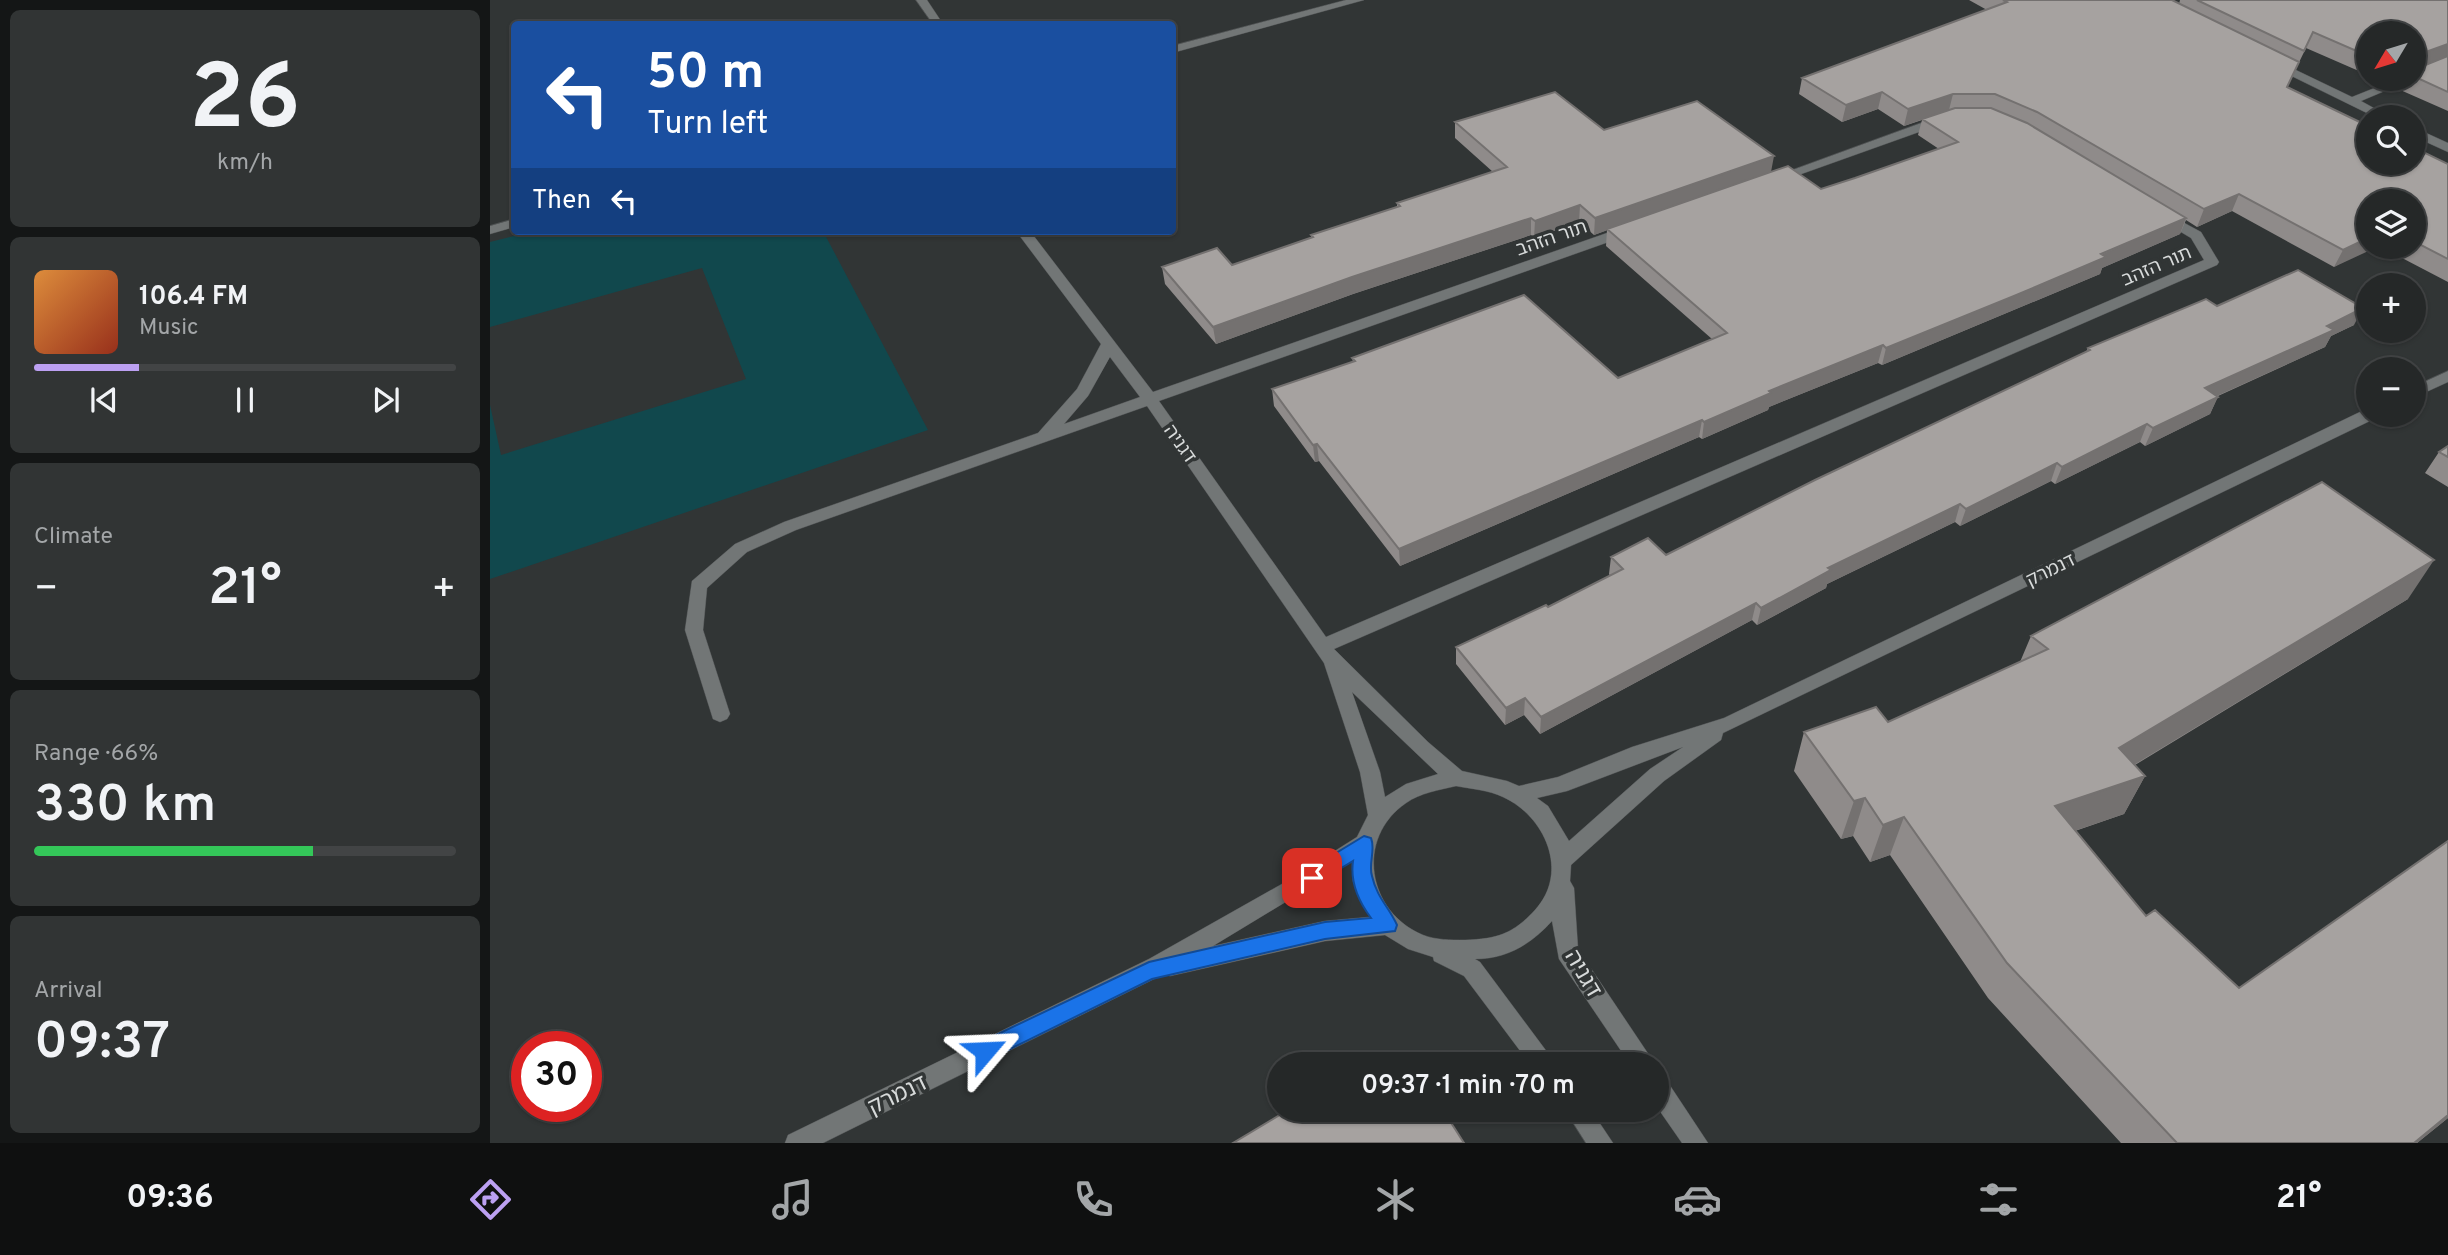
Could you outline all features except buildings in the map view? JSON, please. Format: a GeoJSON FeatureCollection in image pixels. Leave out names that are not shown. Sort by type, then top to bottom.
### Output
{"type":"FeatureCollection","features":[{"type":"Feature","properties":{"kind":"street"},"geometry":{"type":"LineString","coordinates":[[921,0],[935,21]]}},
{"type":"Feature","properties":{"kind":"street"},"geometry":{"type":"LineString","coordinates":[[1176,49],[1359,0]]}},
{"type":"Feature","properties":{"kind":"street"},"geometry":{"type":"LineString","coordinates":[[2266,60],[2359,105]]}},
{"type":"Feature","properties":{"kind":"street"},"geometry":{"type":"LineString","coordinates":[[2351,101],[2376,91]]}},
{"type":"Feature","properties":{"kind":"street"},"geometry":{"type":"LineString","coordinates":[[1753,186],[1949,117],[1962,117]]}},
{"type":"Feature","properties":{"kind":"street"},"geometry":{"type":"LineString","coordinates":[[2426,137],[2448,148]]}},
{"type":"Feature","properties":{"kind":"street","name":"תור הזהב"},"geometry":{"type":"LineString","coordinates":[[1328,653],[2212,262],[2196,236],[2151,208]]}},
{"type":"Feature","properties":{"kind":"street","name":"תור הזהב"},"geometry":{"type":"LineString","coordinates":[[720,714],[694,630],[698,586],[741,548],[790,526],[1648,223]]}},
{"type":"Feature","properties":{"kind":"street"},"geometry":{"type":"LineString","coordinates":[[490,230],[511,224]]}},
{"type":"Feature","properties":{"kind":"street","name":"דגניה"},"geometry":{"type":"LineString","coordinates":[[1026,235],[1150,399],[1328,653],[1421,748],[1456,778]]}},
{"type":"Feature","properties":{"kind":"street"},"geometry":{"type":"LineString","coordinates":[[1041,437],[1081,397],[1097,373],[1108,344]]}},
{"type":"Feature","properties":{"kind":"street"},"geometry":{"type":"LineString","coordinates":[[2426,387],[2448,376]]}},
{"type":"Feature","properties":{"kind":"street","name":"דנמרק"},"geometry":{"type":"LineString","coordinates":[[1520,794],[1560,785],[1639,753],[1731,723],[2356,421]]}},
{"type":"Feature","properties":{"kind":"street","name":"דגניה"},"geometry":{"type":"LineString","coordinates":[[1328,653],[1370,772],[1378,816]]}},
{"type":"Feature","properties":{"kind":"street","name":"דנמרק"},"geometry":{"type":"LineString","coordinates":[[1563,864],[1657,775],[1731,723]]}},
{"type":"Feature","properties":{"kind":"street"},"geometry":{"type":"LineString","coordinates":[[1430,948],[1461,953],[1491,949],[1520,937],[1543,919],[1558,896],[1563,864],[1556,834],[1541,811],[1520,794],[1478,779],[1456,778],[1426,784],[1399,797],[1378,816],[1364,844],[1361,872],[1369,900],[1388,925],[1407,939],[1472,969],[1535,1052]]}},
{"type":"Feature","properties":{"kind":"street","name":"דנמרק"},"geometry":{"type":"LineString","coordinates":[[797,1143],[1149,971],[1312,878],[1364,844]]}},
{"type":"Feature","properties":{"kind":"street","name":"דגניה"},"geometry":{"type":"LineString","coordinates":[[1563,864],[1563,921],[1567,952],[1635,1052]]}},
{"type":"Feature","properties":{"kind":"street","name":"דנמרק"},"geometry":{"type":"LineString","coordinates":[[1149,971],[1325,930],[1388,925]]}},
{"type":"Feature","properties":{"kind":"street"},"geometry":{"type":"LineString","coordinates":[[1669,1104],[1696,1143]]}},
{"type":"Feature","properties":{"kind":"street"},"geometry":{"type":"LineString","coordinates":[[1586,1122],[1601,1143]]}},
{"type":"Feature","properties":{"kind":"shaded area"},"geometry":{"type":"Polygon","coordinates":[[[517,235],[825,235],[928,430],[490,579],[490,405],[501,455],[746,379],[702,268],[490,327],[490,242],[517,235]]]}},
{"type":"Feature","properties":{"kind":"route"},"geometry":{"type":"LineString","coordinates":[[985,1051],[1149,971],[1325,930],[1388,925],[1369,900],[1361,872],[1364,844],[1312,878]]}}]}
